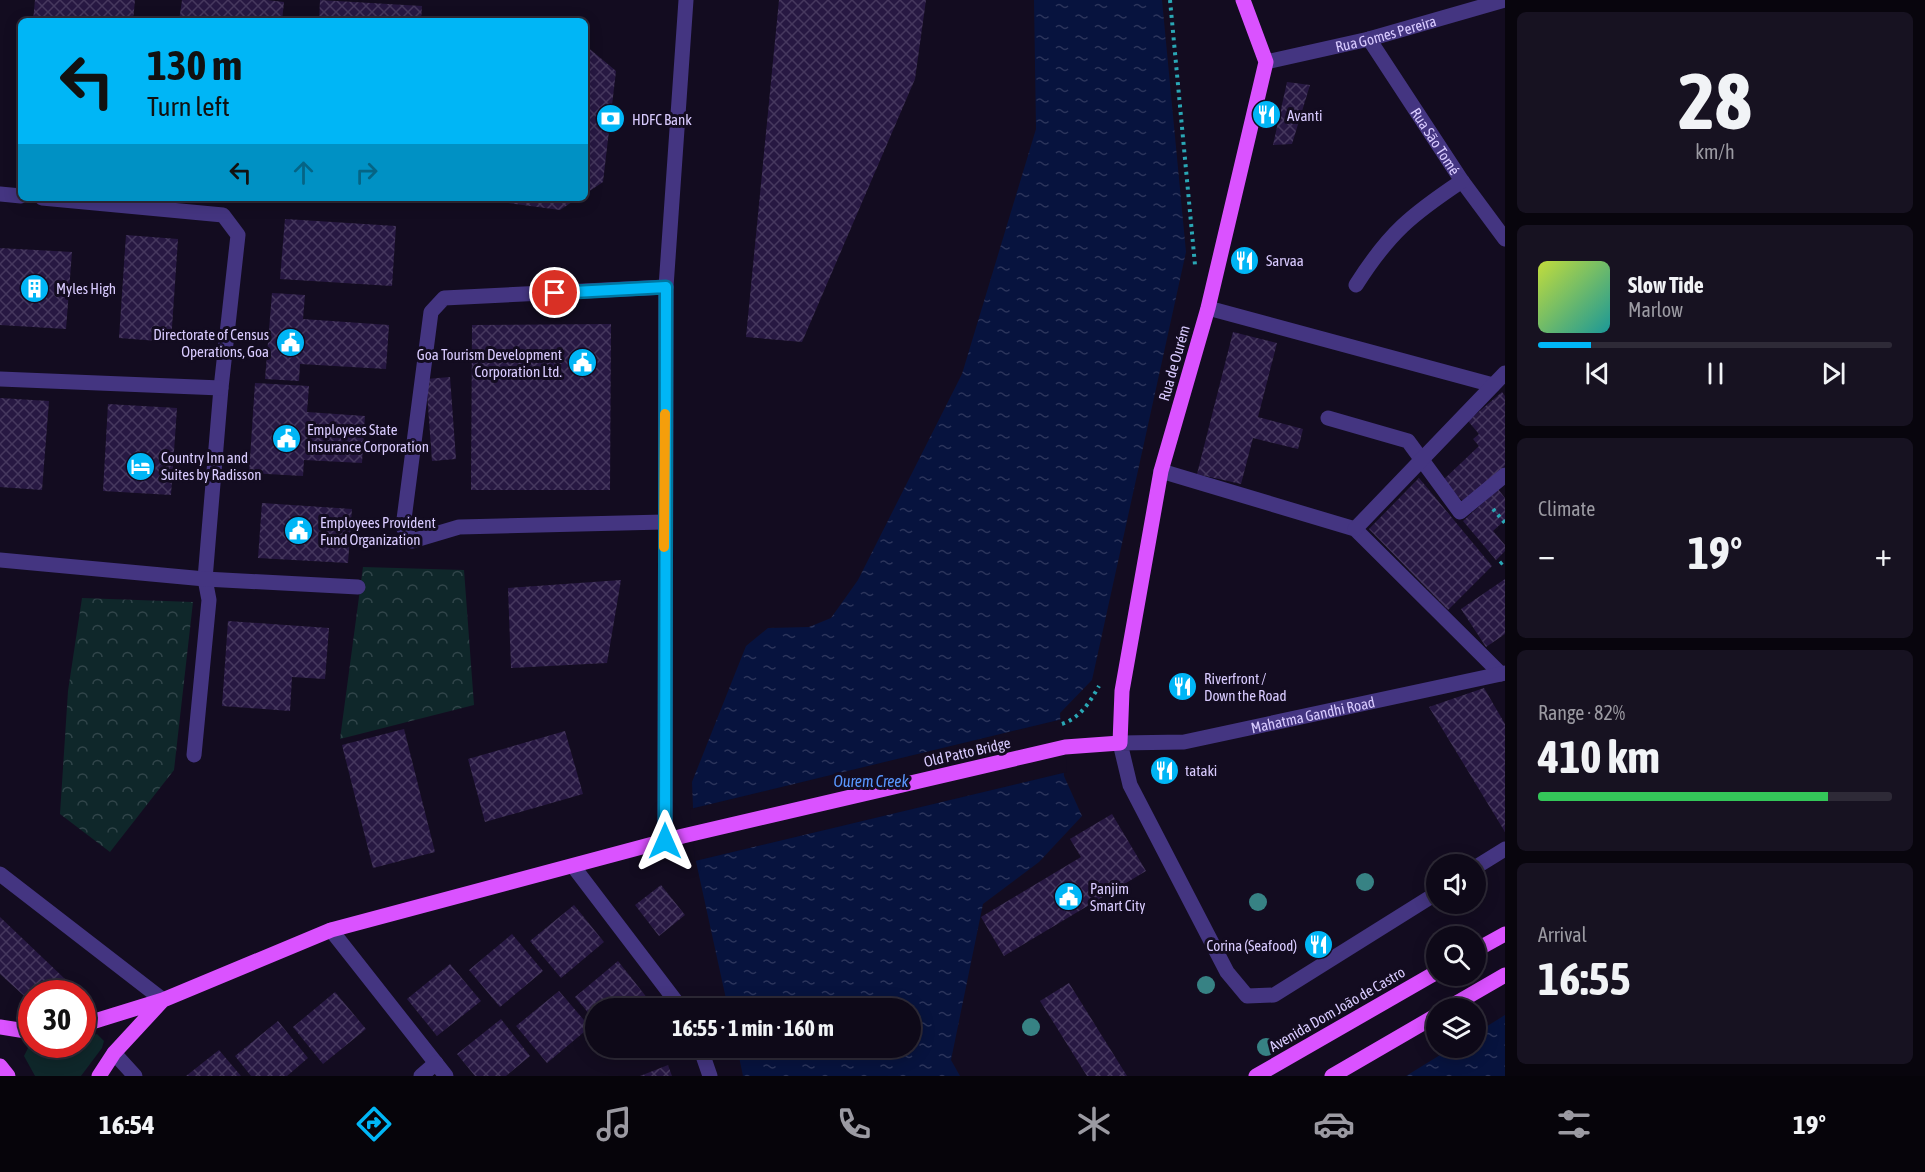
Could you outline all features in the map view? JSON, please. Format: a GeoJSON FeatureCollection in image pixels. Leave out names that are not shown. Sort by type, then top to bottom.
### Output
{"type":"FeatureCollection","features":[{"type":"Feature","properties":{"kind":"main road"},"geometry":{"type":"LineString","coordinates":[[1243,0],[1266,62]]}},
{"type":"Feature","properties":{"kind":"main road","name":"Rua de Ourém"},"geometry":{"type":"LineString","coordinates":[[1120,743],[1122,691],[1161,471],[1208,308],[1266,62]]}},
{"type":"Feature","properties":{"kind":"main road","name":"Old Patto Bridge"},"geometry":{"type":"LineString","coordinates":[[96,1021],[163,1000],[331,930],[683,836],[1065,747],[1120,743]]}},
{"type":"Feature","properties":{"kind":"main road"},"geometry":{"type":"LineString","coordinates":[[1486,944],[1505,934]]}},
{"type":"Feature","properties":{"kind":"main road"},"geometry":{"type":"LineString","coordinates":[[1465,998],[1505,975]]}},
{"type":"Feature","properties":{"kind":"main road","name":"Avenida Dom João de Castro"},"geometry":{"type":"LineString","coordinates":[[1260,1073],[1426,978]]}},
{"type":"Feature","properties":{"kind":"main road"},"geometry":{"type":"LineString","coordinates":[[99,1076],[114,1053],[163,1000]]}},
{"type":"Feature","properties":{"kind":"main road"},"geometry":{"type":"LineString","coordinates":[[1332,1076],[1426,1021]]}},
{"type":"Feature","properties":{"kind":"main road"},"geometry":{"type":"LineString","coordinates":[[0,1027],[18,1030]]}},
{"type":"Feature","properties":{"kind":"main road"},"geometry":{"type":"LineString","coordinates":[[0,1065],[8,1076]]}},
{"type":"Feature","properties":{"kind":"street"},"geometry":{"type":"LineString","coordinates":[[665,841],[666,287],[686,0]]}},
{"type":"Feature","properties":{"kind":"street","name":"Rua Gomes Pereira"},"geometry":{"type":"LineString","coordinates":[[1266,62],[1369,39],[1505,0]]}},
{"type":"Feature","properties":{"kind":"street","name":"Rua São Tomé"},"geometry":{"type":"LineString","coordinates":[[1369,39],[1462,181],[1505,239]]}},
{"type":"Feature","properties":{"kind":"street"},"geometry":{"type":"LineString","coordinates":[[1356,285],[1379,248],[1399,227],[1462,181]]}},
{"type":"Feature","properties":{"kind":"street"},"geometry":{"type":"LineString","coordinates":[[0,194],[18,196]]}},
{"type":"Feature","properties":{"kind":"street"},"geometry":{"type":"LineString","coordinates":[[74,201],[223,215],[238,235],[221,388],[205,579],[209,600],[194,755]]}},
{"type":"Feature","properties":{"kind":"street"},"geometry":{"type":"LineString","coordinates":[[664,522],[459,527],[412,541],[403,527],[431,312],[444,298],[666,287]]}},
{"type":"Feature","properties":{"kind":"street"},"geometry":{"type":"LineString","coordinates":[[1208,308],[1493,385]]}},
{"type":"Feature","properties":{"kind":"street"},"geometry":{"type":"LineString","coordinates":[[1355,529],[1505,374]]}},
{"type":"Feature","properties":{"kind":"street"},"geometry":{"type":"LineString","coordinates":[[0,379],[221,388]]}},
{"type":"Feature","properties":{"kind":"street"},"geometry":{"type":"LineString","coordinates":[[1328,418],[1408,441],[1460,512],[1505,475]]}},
{"type":"Feature","properties":{"kind":"street"},"geometry":{"type":"LineString","coordinates":[[1161,471],[1355,529],[1503,674]]}},
{"type":"Feature","properties":{"kind":"street"},"geometry":{"type":"LineString","coordinates":[[0,560],[205,579],[358,587]]}},
{"type":"Feature","properties":{"kind":"street","name":"Mahatma Gandhi Road"},"geometry":{"type":"LineString","coordinates":[[1120,743],[1184,742],[1503,674]]}},
{"type":"Feature","properties":{"kind":"street"},"geometry":{"type":"LineString","coordinates":[[1120,743],[1130,786],[1227,972],[1248,996],[1274,994],[1426,900]]}},
{"type":"Feature","properties":{"kind":"street"},"geometry":{"type":"LineString","coordinates":[[1486,861],[1505,849]]}},
{"type":"Feature","properties":{"kind":"street"},"geometry":{"type":"LineString","coordinates":[[573,866],[673,998]]}},
{"type":"Feature","properties":{"kind":"street"},"geometry":{"type":"LineString","coordinates":[[0,874],[163,1000]]}},
{"type":"Feature","properties":{"kind":"street"},"geometry":{"type":"LineString","coordinates":[[331,930],[446,1076]]}},
{"type":"Feature","properties":{"kind":"street"},"geometry":{"type":"LineString","coordinates":[[114,1053],[135,1076]]}},
{"type":"Feature","properties":{"kind":"street"},"geometry":{"type":"LineString","coordinates":[[704,1058],[710,1076]]}},
{"type":"Feature","properties":{"kind":"street"},"geometry":{"type":"LineString","coordinates":[[421,1076],[436,1063]]}},
{"type":"Feature","properties":{"kind":"path"},"geometry":{"type":"LineString","coordinates":[[1170,0],[1195,268]]}},
{"type":"Feature","properties":{"kind":"path"},"geometry":{"type":"LineString","coordinates":[[1500,564],[1505,560]]}},
{"type":"Feature","properties":{"kind":"path"},"geometry":{"type":"LineString","coordinates":[[1072,721],[1090,703],[1104,679]]}},
{"type":"Feature","properties":{"kind":"green space"},"geometry":{"type":"Polygon","coordinates":[[[363,567],[464,570],[474,705],[340,739],[363,567]]]}},
{"type":"Feature","properties":{"kind":"green space"},"geometry":{"type":"Polygon","coordinates":[[[82,598],[193,602],[174,770],[110,852],[60,814],[68,691],[82,598]]]}},
{"type":"Feature","properties":{"kind":"green space"},"geometry":{"type":"Polygon","coordinates":[[[96,1034],[104,1041],[96,1056],[96,1034]]]}},
{"type":"Feature","properties":{"kind":"green space"},"geometry":{"type":"Polygon","coordinates":[[[25,1058],[94,1058],[81,1076],[35,1076],[25,1058]]]}},
{"type":"Feature","properties":{"kind":"water","name":"Ourem Creek"},"geometry":{"type":"Polygon","coordinates":[[[1034,0],[1162,0],[1186,252],[1092,680],[1060,713],[1064,776],[1082,816],[1039,862],[983,904],[951,1060],[960,1076],[743,1076],[739,1058],[921,1058],[921,998],[726,998],[695,857],[692,782],[746,646],[768,628],[809,627],[831,618],[858,580],[962,374],[1036,129],[1034,0]]]}},
{"type":"Feature","properties":{"kind":"water"},"geometry":{"type":"Polygon","coordinates":[[[1505,1015],[1505,1076],[1406,1076],[1435,1058],[1486,1058],[1486,1027],[1505,1015]]]}},
{"type":"Feature","properties":{"kind":"pier"},"geometry":{"type":"Polygon","coordinates":[[[1063,719],[1067,772],[695,861],[690,809],[1063,719]]]}},
{"type":"Feature","properties":{"kind":"building"},"geometry":{"type":"Polygon","coordinates":[[[35,0],[135,0],[133,18],[33,18],[35,0]]]}},
{"type":"Feature","properties":{"kind":"building"},"geometry":{"type":"Polygon","coordinates":[[[182,0],[284,2],[282,18],[179,18],[182,0]]]}},
{"type":"Feature","properties":{"kind":"building"},"geometry":{"type":"Polygon","coordinates":[[[320,0],[422,6],[421,18],[319,18],[320,0]]]}},
{"type":"Feature","properties":{"kind":"building"},"geometry":{"type":"Polygon","coordinates":[[[779,0],[926,0],[915,79],[802,342],[746,337],[779,0]]]}},
{"type":"Feature","properties":{"kind":"building"},"geometry":{"type":"Polygon","coordinates":[[[588,48],[616,71],[603,182],[588,192],[588,48]]]}},
{"type":"Feature","properties":{"kind":"building"},"geometry":{"type":"Polygon","coordinates":[[[1287,82],[1310,85],[1292,144],[1273,145],[1287,82]]]}},
{"type":"Feature","properties":{"kind":"building"},"geometry":{"type":"Polygon","coordinates":[[[493,201],[574,201],[560,210],[493,201]]]}},
{"type":"Feature","properties":{"kind":"building"},"geometry":{"type":"Polygon","coordinates":[[[285,219],[396,226],[392,286],[280,279],[285,219]]]}},
{"type":"Feature","properties":{"kind":"building"},"geometry":{"type":"Polygon","coordinates":[[[126,235],[178,239],[171,342],[119,338],[126,235]]]}},
{"type":"Feature","properties":{"kind":"building","name":"Myles High"},"geometry":{"type":"Polygon","coordinates":[[[0,248],[72,252],[66,329],[0,325],[0,248]]]}},
{"type":"Feature","properties":{"kind":"building"},"geometry":{"type":"Polygon","coordinates":[[[272,293],[305,295],[303,319],[389,325],[386,369],[300,364],[299,381],[265,379],[272,293]]]}},
{"type":"Feature","properties":{"kind":"building"},"geometry":{"type":"Polygon","coordinates":[[[611,324],[610,490],[471,490],[472,325],[611,324]]]}},
{"type":"Feature","properties":{"kind":"building"},"geometry":{"type":"Polygon","coordinates":[[[1233,332],[1277,343],[1258,417],[1303,429],[1298,449],[1253,438],[1241,484],[1197,474],[1233,332]]]}},
{"type":"Feature","properties":{"kind":"building"},"geometry":{"type":"Polygon","coordinates":[[[450,377],[456,459],[432,461],[426,379],[450,377]]]}},
{"type":"Feature","properties":{"kind":"building"},"geometry":{"type":"Polygon","coordinates":[[[255,383],[309,386],[307,412],[365,416],[362,463],[304,460],[303,476],[249,473],[255,383]]]}},
{"type":"Feature","properties":{"kind":"building"},"geometry":{"type":"Polygon","coordinates":[[[1502,392],[1505,396],[1505,466],[1466,504],[1442,481],[1479,446],[1473,439],[1479,434],[1468,421],[1502,392]]]}},
{"type":"Feature","properties":{"kind":"building"},"geometry":{"type":"Polygon","coordinates":[[[0,398],[49,401],[42,490],[0,487],[0,398]]]}},
{"type":"Feature","properties":{"kind":"building"},"geometry":{"type":"Polygon","coordinates":[[[108,404],[177,408],[171,495],[103,491],[108,404]]]}},
{"type":"Feature","properties":{"kind":"building"},"geometry":{"type":"Polygon","coordinates":[[[1419,478],[1492,566],[1448,610],[1369,529],[1419,478]]]}},
{"type":"Feature","properties":{"kind":"building"},"geometry":{"type":"Polygon","coordinates":[[[1498,489],[1505,498],[1505,520],[1493,531],[1505,545],[1505,551],[1496,560],[1463,521],[1498,489]]]}},
{"type":"Feature","properties":{"kind":"building"},"geometry":{"type":"Polygon","coordinates":[[[262,503],[352,509],[348,563],[258,558],[262,503]]]}},
{"type":"Feature","properties":{"kind":"building"},"geometry":{"type":"Polygon","coordinates":[[[1505,579],[1505,634],[1486,647],[1461,609],[1505,579]]]}},
{"type":"Feature","properties":{"kind":"building"},"geometry":{"type":"Polygon","coordinates":[[[621,580],[607,663],[511,668],[508,588],[621,580]]]}},
{"type":"Feature","properties":{"kind":"building"},"geometry":{"type":"Polygon","coordinates":[[[228,621],[329,628],[325,679],[292,677],[290,711],[222,706],[228,621]]]}},
{"type":"Feature","properties":{"kind":"building"},"geometry":{"type":"Polygon","coordinates":[[[1484,688],[1505,724],[1505,832],[1429,707],[1484,688]]]}},
{"type":"Feature","properties":{"kind":"building"},"geometry":{"type":"Polygon","coordinates":[[[404,729],[435,852],[373,868],[342,745],[404,729]]]}},
{"type":"Feature","properties":{"kind":"building"},"geometry":{"type":"Polygon","coordinates":[[[565,731],[583,794],[485,822],[468,759],[565,731]]]}},
{"type":"Feature","properties":{"kind":"building"},"geometry":{"type":"Polygon","coordinates":[[[1112,814],[1146,871],[1004,956],[981,917],[1081,857],[1070,839],[1112,814]]]}},
{"type":"Feature","properties":{"kind":"building"},"geometry":{"type":"Polygon","coordinates":[[[661,885],[685,915],[659,936],[635,905],[661,885]]]}},
{"type":"Feature","properties":{"kind":"building"},"geometry":{"type":"Polygon","coordinates":[[[574,905],[604,942],[561,978],[530,941],[574,905]]]}},
{"type":"Feature","properties":{"kind":"building"},"geometry":{"type":"Polygon","coordinates":[[[0,917],[65,979],[18,980],[18,990],[0,974],[0,917]]]}},
{"type":"Feature","properties":{"kind":"building"},"geometry":{"type":"Polygon","coordinates":[[[512,934],[543,971],[500,1007],[469,970],[512,934]]]}},
{"type":"Feature","properties":{"kind":"building"},"geometry":{"type":"Polygon","coordinates":[[[618,961],[647,998],[585,998],[585,1009],[575,997],[618,961]]]}},
{"type":"Feature","properties":{"kind":"building"},"geometry":{"type":"Polygon","coordinates":[[[450,964],[481,1001],[437,1036],[407,999],[450,964]]]}},
{"type":"Feature","properties":{"kind":"building"},"geometry":{"type":"Polygon","coordinates":[[[1069,983],[1127,1076],[1087,1076],[1040,1001],[1069,983]]]}},
{"type":"Feature","properties":{"kind":"building"},"geometry":{"type":"Polygon","coordinates":[[[559,991],[585,1021],[585,1031],[547,1063],[516,1026],[559,991]]]}},
{"type":"Feature","properties":{"kind":"building"},"geometry":{"type":"Polygon","coordinates":[[[335,992],[366,1029],[323,1064],[293,1027],[335,992]]]}},
{"type":"Feature","properties":{"kind":"building"},"geometry":{"type":"Polygon","coordinates":[[[501,1019],[530,1056],[506,1076],[475,1076],[457,1054],[501,1019]]]}},
{"type":"Feature","properties":{"kind":"building"},"geometry":{"type":"Polygon","coordinates":[[[278,1021],[308,1058],[287,1076],[251,1076],[235,1056],[278,1021]]]}},
{"type":"Feature","properties":{"kind":"building"},"geometry":{"type":"Polygon","coordinates":[[[219,1050],[241,1076],[186,1076],[219,1050]]]}},
{"type":"Feature","properties":{"kind":"building"},"geometry":{"type":"Polygon","coordinates":[[[668,1065],[672,1076],[640,1076],[668,1065]]]}},
{"type":"Feature","properties":{"kind":"slow traffic"},"geometry":{"type":"LineString","coordinates":[[664,547],[665,414]]}},
{"type":"Feature","properties":{"kind":"place","name":"Avanti"},"geometry":{"type":"Point","coordinates":[1266,115]}},
{"type":"Feature","properties":{"kind":"place","name":"HDFC Bank"},"geometry":{"type":"Point","coordinates":[611,119]}},
{"type":"Feature","properties":{"kind":"place","name":"Sarvaa"},"geometry":{"type":"Point","coordinates":[1245,260]}},
{"type":"Feature","properties":{"kind":"place","name":"Myles High"},"geometry":{"type":"Point","coordinates":[35,288]}},
{"type":"Feature","properties":{"kind":"place","name":"Directorate of Census Operations, Goa"},"geometry":{"type":"Point","coordinates":[290,343]}},
{"type":"Feature","properties":{"kind":"place","name":"Goa Tourism Development Corporation Ltd."},"geometry":{"type":"Point","coordinates":[583,363]}},
{"type":"Feature","properties":{"kind":"place","name":"Employees State Insurance Corporation"},"geometry":{"type":"Point","coordinates":[286,438]}},
{"type":"Feature","properties":{"kind":"place","name":"Country Inn and Suites by Radisson"},"geometry":{"type":"Point","coordinates":[140,466]}},
{"type":"Feature","properties":{"kind":"place","name":"Employees Provident Fund Organization"},"geometry":{"type":"Point","coordinates":[299,531]}},
{"type":"Feature","properties":{"kind":"place","name":"Riverfront / Down the Road"},"geometry":{"type":"Point","coordinates":[1183,687]}},
{"type":"Feature","properties":{"kind":"place","name":"tataki"},"geometry":{"type":"Point","coordinates":[1164,770]}},
{"type":"Feature","properties":{"kind":"place","name":"Panjim Smart City"},"geometry":{"type":"Point","coordinates":[1069,897]}},
{"type":"Feature","properties":{"kind":"place","name":"Corina (Seafood)"},"geometry":{"type":"Point","coordinates":[1318,945]}},
{"type":"Feature","properties":{"kind":"route"},"geometry":{"type":"LineString","coordinates":[[555,293],[666,287],[665,841]]}}]}
